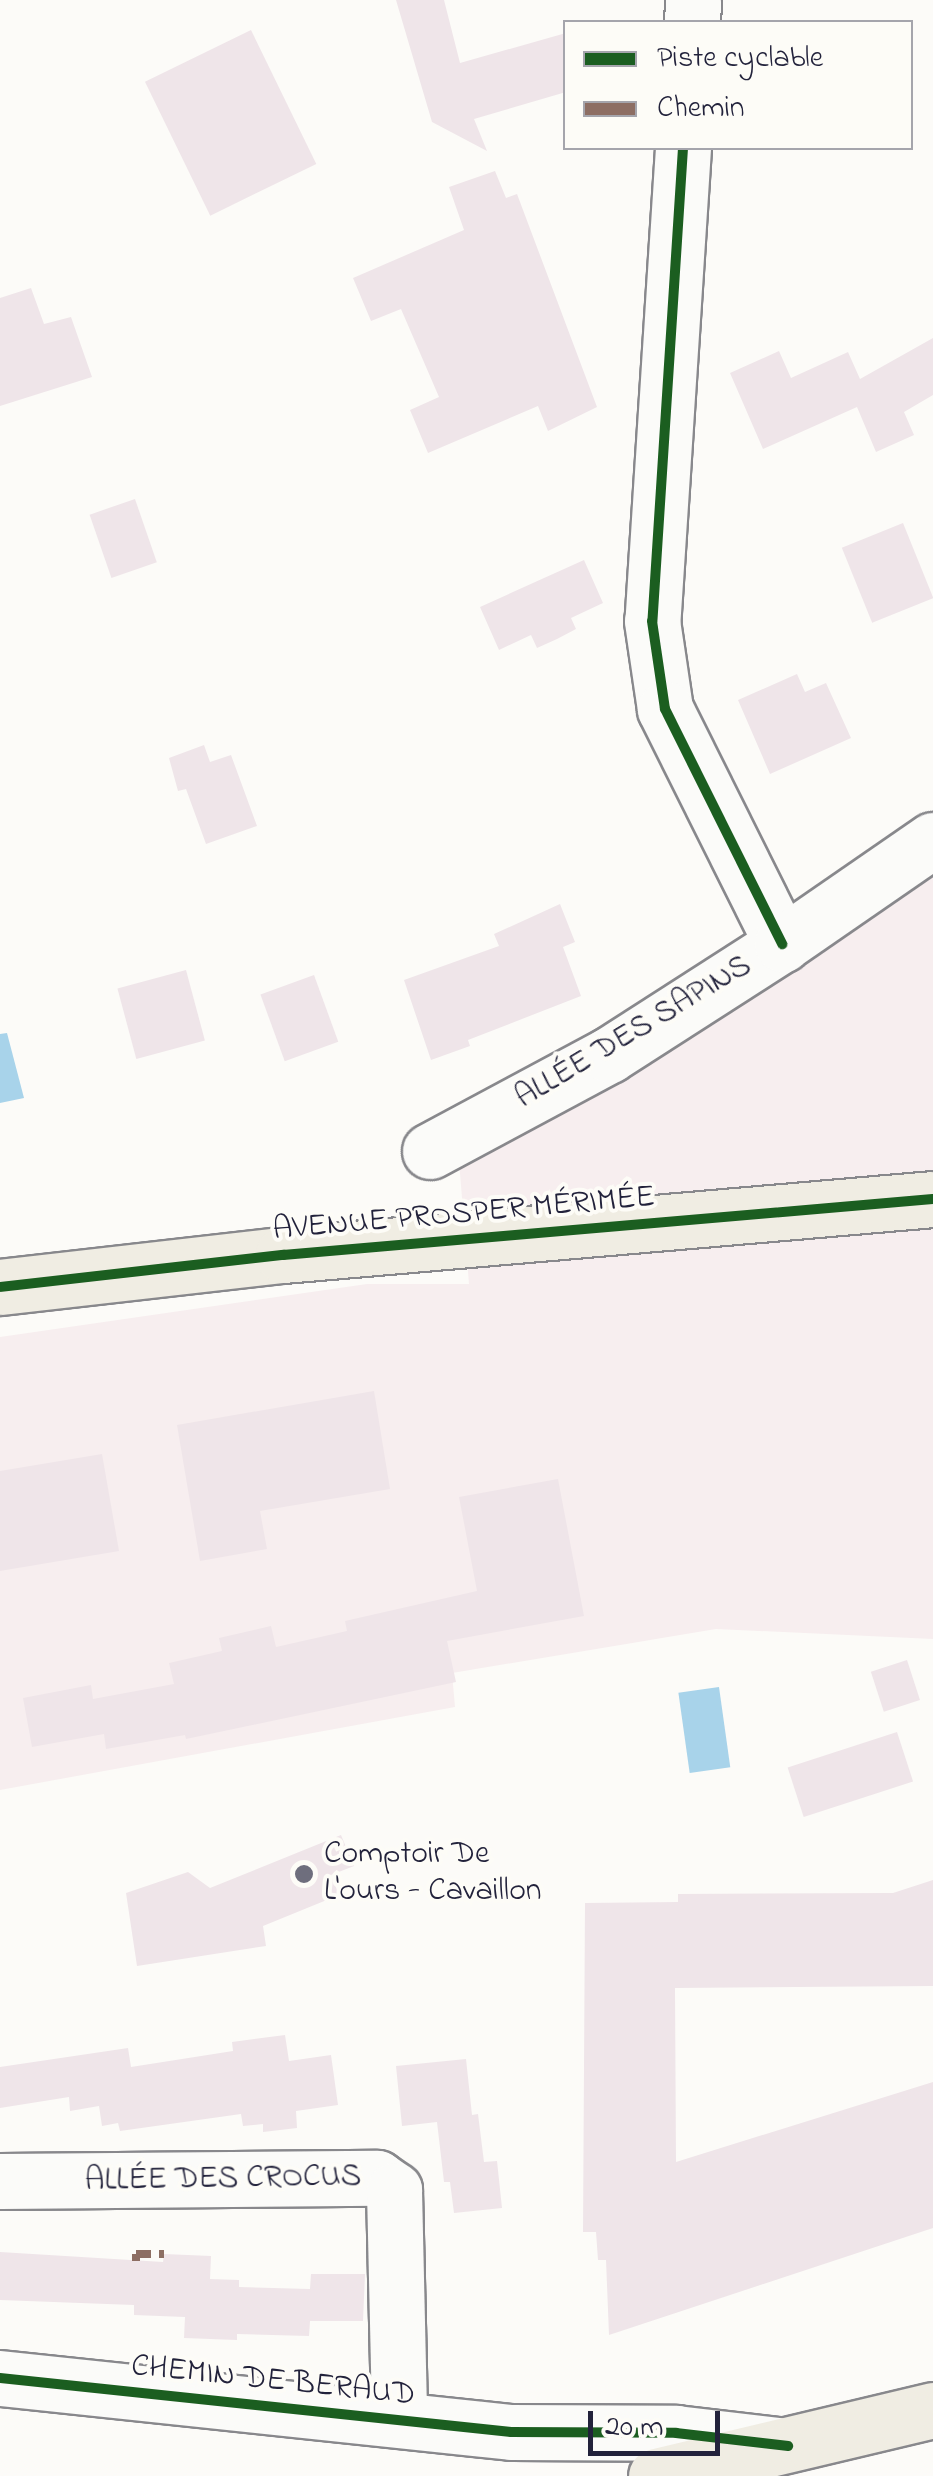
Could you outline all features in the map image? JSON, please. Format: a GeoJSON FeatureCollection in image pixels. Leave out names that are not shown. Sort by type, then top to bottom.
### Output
{"type":"FeatureCollection","features":[{"type":"Feature","properties":{"kind":"main road","name":"AVENUE PROSPER MÉRIMÉE"},"geometry":{"type":"LineString","coordinates":[[0,1287],[282,1255],[933,1199]]}},
{"type":"Feature","properties":{"kind":"main road"},"geometry":{"type":"LineString","coordinates":[[786,2461],[933,2410]]}},
{"type":"Feature","properties":{"kind":"main road"},"geometry":{"type":"LineString","coordinates":[[656,2476],[933,2439]]}},
{"type":"Feature","properties":{"kind":"street"},"geometry":{"type":"LineString","coordinates":[[683,150],[652,620],[666,709],[782,944]]}},
{"type":"Feature","properties":{"kind":"street","name":"ALLÉE DES SAPINS"},"geometry":{"type":"LineString","coordinates":[[430,1150],[609,1054],[782,944],[933,840]]}},
{"type":"Feature","properties":{"kind":"street","name":"ALLÉE DES CROCUS"},"geometry":{"type":"LineString","coordinates":[[0,2181],[378,2178],[394,2190],[398,2419]]}},
{"type":"Feature","properties":{"kind":"street","name":"CHEMIN DE BERAUD"},"geometry":{"type":"LineString","coordinates":[[0,2378],[398,2419],[541,2454],[676,2433],[786,2461]]}},
{"type":"Feature","properties":{"kind":"shaded area"},"geometry":{"type":"Polygon","coordinates":[[[933,871],[933,1639],[716,1629],[452,1673],[455,1707],[0,1790],[0,1337],[367,1284],[469,1284],[459,1161],[933,871]]]}},
{"type":"Feature","properties":{"kind":"water"},"geometry":{"type":"Polygon","coordinates":[[[7,1033],[24,1098],[0,1103],[0,1034],[7,1033]]]}},
{"type":"Feature","properties":{"kind":"water"},"geometry":{"type":"Polygon","coordinates":[[[719,1687],[730,1767],[690,1773],[678,1693],[719,1687]]]}},
{"type":"Feature","properties":{"kind":"building"},"geometry":{"type":"Polygon","coordinates":[[[396,0],[444,0],[460,63],[563,34],[563,93],[474,119],[487,151],[432,122],[396,0]]]}},
{"type":"Feature","properties":{"kind":"building"},"geometry":{"type":"Polygon","coordinates":[[[251,30],[316,164],[210,216],[145,82],[251,30]]]}},
{"type":"Feature","properties":{"kind":"building"},"geometry":{"type":"Polygon","coordinates":[[[495,171],[506,198],[517,194],[597,407],[548,431],[538,406],[428,453],[410,410],[439,397],[401,309],[371,321],[353,278],[464,230],[449,187],[495,171]]]}},
{"type":"Feature","properties":{"kind":"building"},"geometry":{"type":"Polygon","coordinates":[[[31,288],[44,324],[71,317],[92,377],[0,406],[0,298],[31,288]]]}},
{"type":"Feature","properties":{"kind":"building"},"geometry":{"type":"Polygon","coordinates":[[[933,338],[933,395],[904,412],[914,435],[876,452],[857,407],[763,449],[730,373],[779,351],[791,378],[848,352],[860,379],[933,338]]]}},
{"type":"Feature","properties":{"kind":"building"},"geometry":{"type":"Polygon","coordinates":[[[135,499],[157,562],[111,578],[90,515],[135,499]]]}},
{"type":"Feature","properties":{"kind":"building"},"geometry":{"type":"Polygon","coordinates":[[[903,523],[933,598],[872,623],[842,548],[903,523]]]}},
{"type":"Feature","properties":{"kind":"building"},"geometry":{"type":"Polygon","coordinates":[[[584,560],[603,603],[571,618],[576,629],[557,639],[537,648],[531,635],[499,650],[480,607],[584,560]]]}},
{"type":"Feature","properties":{"kind":"building"},"geometry":{"type":"Polygon","coordinates":[[[797,674],[805,692],[826,683],[851,738],[770,774],[738,700],[797,674]]]}},
{"type":"Feature","properties":{"kind":"building"},"geometry":{"type":"Polygon","coordinates":[[[204,745],[210,762],[231,755],[257,826],[206,844],[186,789],[178,791],[169,758],[204,745]]]}},
{"type":"Feature","properties":{"kind":"building"},"geometry":{"type":"Polygon","coordinates":[[[560,904],[575,942],[563,947],[581,996],[468,1040],[470,1046],[431,1060],[404,980],[499,946],[494,934],[560,904]]]}},
{"type":"Feature","properties":{"kind":"building"},"geometry":{"type":"Polygon","coordinates":[[[186,970],[205,1041],[136,1059],[117,988],[186,970]]]}},
{"type":"Feature","properties":{"kind":"building"},"geometry":{"type":"Polygon","coordinates":[[[314,975],[338,1042],[285,1061],[260,994],[314,975]]]}},
{"type":"Feature","properties":{"kind":"building"},"geometry":{"type":"Polygon","coordinates":[[[374,1391],[390,1489],[260,1511],[267,1549],[200,1561],[177,1425],[374,1391]]]}},
{"type":"Feature","properties":{"kind":"building"},"geometry":{"type":"Polygon","coordinates":[[[102,1454],[119,1551],[0,1571],[0,1471],[102,1454]]]}},
{"type":"Feature","properties":{"kind":"building"},"geometry":{"type":"Polygon","coordinates":[[[558,1479],[584,1616],[447,1641],[456,1682],[186,1739],[185,1735],[106,1749],[104,1734],[32,1747],[23,1698],[91,1685],[93,1699],[174,1684],[169,1663],[222,1651],[219,1638],[271,1626],[276,1647],[347,1631],[345,1621],[477,1591],[459,1497],[558,1479]]]}},
{"type":"Feature","properties":{"kind":"building"},"geometry":{"type":"Polygon","coordinates":[[[907,1660],[920,1700],[884,1712],[871,1672],[907,1660]]]}},
{"type":"Feature","properties":{"kind":"building"},"geometry":{"type":"Polygon","coordinates":[[[897,1732],[913,1781],[804,1817],[788,1768],[897,1732]]]}},
{"type":"Feature","properties":{"kind":"building"},"geometry":{"type":"Polygon","coordinates":[[[341,1835],[354,1866],[331,1875],[339,1895],[263,1926],[266,1946],[137,1966],[126,1893],[188,1872],[210,1888],[341,1835]]]}},
{"type":"Feature","properties":{"kind":"building"},"geometry":{"type":"Polygon","coordinates":[[[933,1880],[933,1986],[675,1988],[676,2162],[933,2082],[933,2228],[609,2335],[606,2260],[598,2260],[596,2232],[583,2232],[585,1903],[678,1902],[678,1894],[893,1893],[933,1880]]]}},
{"type":"Feature","properties":{"kind":"building"},"geometry":{"type":"Polygon","coordinates":[[[285,2035],[289,2061],[331,2055],[338,2105],[296,2111],[297,2128],[263,2132],[263,2124],[243,2126],[241,2114],[120,2131],[118,2123],[102,2126],[99,2106],[70,2111],[69,2097],[0,2108],[0,2067],[128,2048],[131,2067],[233,2051],[232,2042],[285,2035]]]}},
{"type":"Feature","properties":{"kind":"building"},"geometry":{"type":"Polygon","coordinates":[[[466,2059],[472,2115],[478,2114],[484,2162],[497,2161],[502,2208],[454,2213],[450,2182],[444,2182],[437,2122],[402,2126],[396,2066],[466,2059]]]}},
{"type":"Feature","properties":{"kind":"building"},"geometry":{"type":"Polygon","coordinates":[[[0,2252],[163,2262],[164,2254],[211,2256],[210,2279],[239,2280],[239,2287],[310,2289],[311,2274],[365,2274],[363,2321],[310,2321],[309,2336],[237,2334],[237,2340],[184,2338],[185,2317],[134,2315],[134,2305],[0,2300],[0,2252]]]}},
{"type":"Feature","properties":{"kind":"marked path"},"geometry":{"type":"LineString","coordinates":[[136,2261],[136,2254],[164,2254]]}},
{"type":"Feature","properties":{"kind":"cycle path"},"geometry":{"type":"LineString","coordinates":[[683,150],[652,621],[665,709],[782,944]]}},
{"type":"Feature","properties":{"kind":"cycle path"},"geometry":{"type":"LineString","coordinates":[[0,1287],[283,1255],[933,1199]]}},
{"type":"Feature","properties":{"kind":"cycle path"},"geometry":{"type":"LineString","coordinates":[[0,2378],[511,2432],[676,2433],[788,2446]]}},
{"type":"Feature","properties":{"kind":"place","name":"Comptoir De L'ours - Cavaillon"},"geometry":{"type":"Point","coordinates":[304,1874]}}]}
